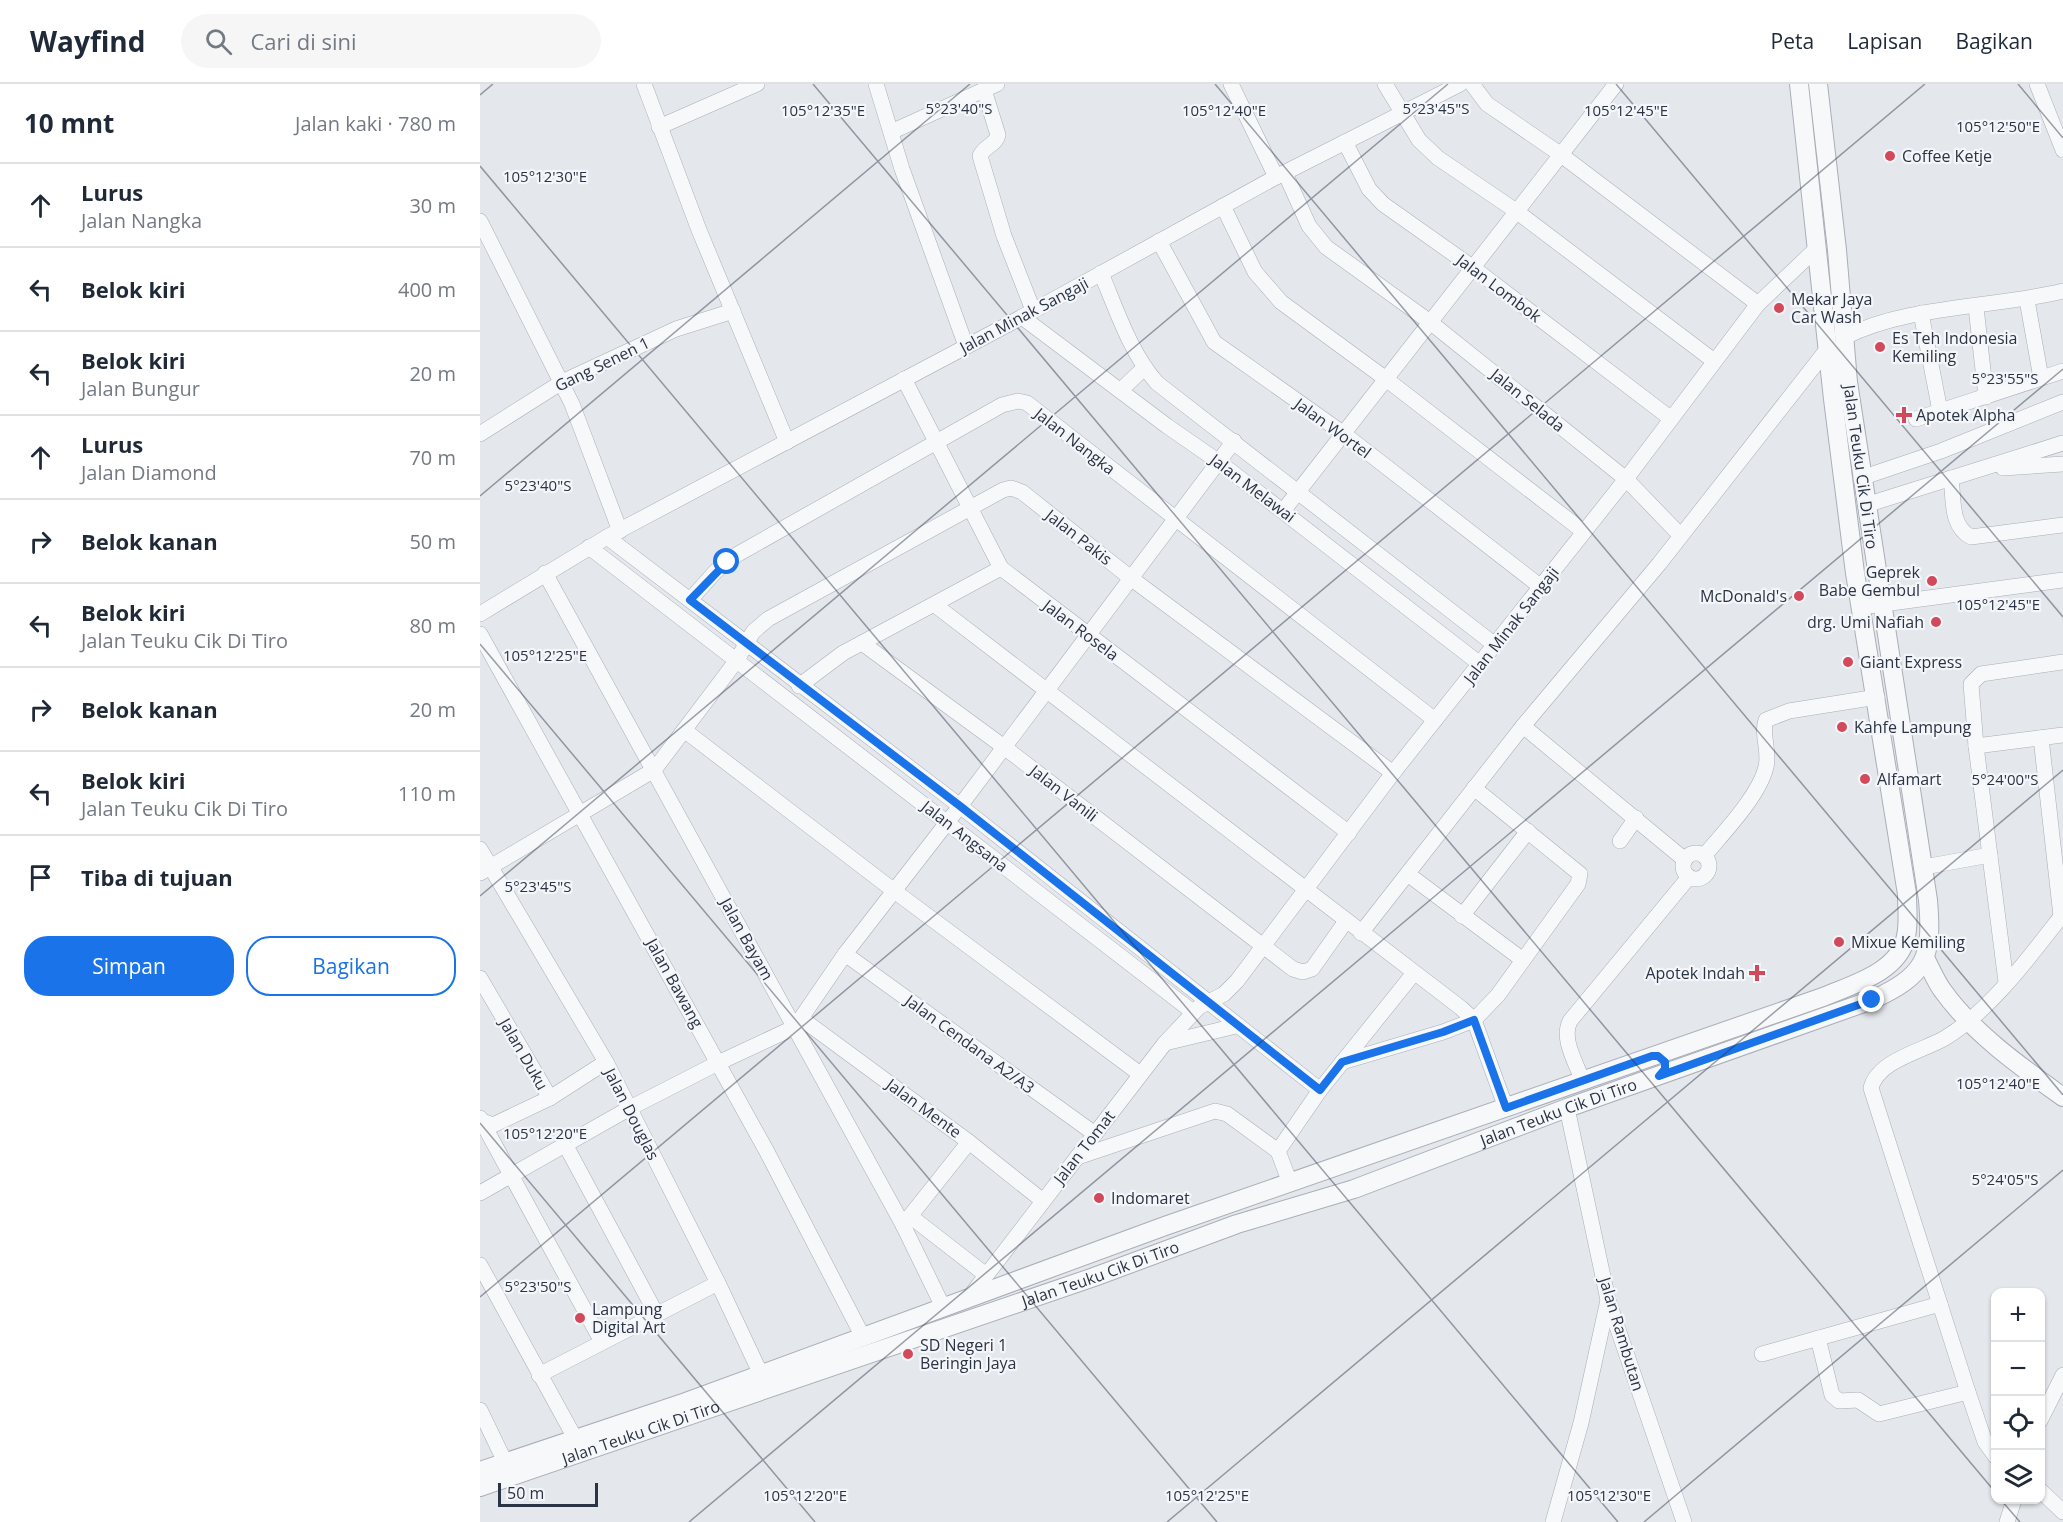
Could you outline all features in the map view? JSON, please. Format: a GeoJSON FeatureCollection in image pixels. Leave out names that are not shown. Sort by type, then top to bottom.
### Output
{"type":"FeatureCollection","features":[{"type":"Feature","properties":{"kind":"street"},"geometry":{"type":"LineString","coordinates":[[644,84],[659,127],[787,442]]}},
{"type":"Feature","properties":{"kind":"street"},"geometry":{"type":"LineString","coordinates":[[659,127],[757,84]]}},
{"type":"Feature","properties":{"kind":"street"},"geometry":{"type":"LineString","coordinates":[[876,84],[966,346]]}},
{"type":"Feature","properties":{"kind":"street","name":"Jalan Selada"},"geometry":{"type":"LineString","coordinates":[[1231,84],[1317,238],[1430,322],[1626,479],[1680,535]]}},
{"type":"Feature","properties":{"kind":"street"},"geometry":{"type":"LineString","coordinates":[[1385,84],[1402,114],[1428,150],[1516,211],[1714,361]]}},
{"type":"Feature","properties":{"kind":"street","name":"Jalan Minak Sangaji"},"geometry":{"type":"LineString","coordinates":[[480,614],[613,534],[1028,314],[1280,175],[1460,84]]}},
{"type":"Feature","properties":{"kind":"street"},"geometry":{"type":"LineString","coordinates":[[1472,84],[1487,104],[1560,154],[1758,304]]}},
{"type":"Feature","properties":{"kind":"street"},"geometry":{"type":"LineString","coordinates":[[1283,511],[1616,84]]}},
{"type":"Feature","properties":{"kind":"street","name":"Jalan Teuku Cik Di Tiro"},"geometry":{"type":"LineString","coordinates":[[765,1381],[863,1337],[1225,1206],[1289,1180],[1843,988],[1873,976],[1895,958],[1906,938],[1906,894],[1861,607],[1828,347],[1799,84]]}},
{"type":"Feature","properties":{"kind":"street","name":"Jalan Teuku Cik Di Tiro"},"geometry":{"type":"LineString","coordinates":[[480,1487],[579,1446],[765,1381],[1010,1305],[1238,1224],[1365,1185],[1567,1108],[1872,1000],[1908,980],[1925,958],[1930,927],[1924,867],[1883,602],[1861,478],[1818,84]]}},
{"type":"Feature","properties":{"kind":"street"},"geometry":{"type":"LineString","coordinates":[[2037,84],[2063,150]]}},
{"type":"Feature","properties":{"kind":"street"},"geometry":{"type":"LineString","coordinates":[[891,132],[990,87],[998,135],[994,142],[982,150],[980,156],[1028,314]]}},
{"type":"Feature","properties":{"kind":"street","name":"Jalan Lombok"},"geometry":{"type":"LineString","coordinates":[[1346,142],[1369,189],[1383,204],[1472,267],[1670,418]]}},
{"type":"Feature","properties":{"kind":"street"},"geometry":{"type":"LineString","coordinates":[[1223,206],[1255,272],[1266,288],[1281,302],[1386,379],[1584,532]]}},
{"type":"Feature","properties":{"kind":"street"},"geometry":{"type":"LineString","coordinates":[[480,221],[562,382],[613,534],[690,600],[960,806],[1320,1090]]}},
{"type":"Feature","properties":{"kind":"street","name":"Jalan Wortel"},"geometry":{"type":"LineString","coordinates":[[1159,242],[1214,342],[1344,434],[1541,587]]}},
{"type":"Feature","properties":{"kind":"street","name":"Jalan Minak Sangaji"},"geometry":{"type":"LineString","coordinates":[[1206,1001],[1224,994],[1231,987],[1393,773],[1626,479],[1758,304],[1817,248]]}},
{"type":"Feature","properties":{"kind":"street","name":"Jalan Melawai"},"geometry":{"type":"LineString","coordinates":[[1101,273],[1126,334],[1144,368],[1184,405],[1299,491],[1494,645]]}},
{"type":"Feature","properties":{"kind":"street"},"geometry":{"type":"LineString","coordinates":[[1845,337],[1876,323],[1921,313],[2027,300],[2063,291]]}},
{"type":"Feature","properties":{"kind":"street"},"geometry":{"type":"LineString","coordinates":[[2027,300],[2041,378]]}},
{"type":"Feature","properties":{"kind":"street"},"geometry":{"type":"LineString","coordinates":[[1976,307],[1986,397]]}},
{"type":"Feature","properties":{"kind":"street","name":"Gang Senen 1"},"geometry":{"type":"LineString","coordinates":[[480,434],[562,382],[676,329],[733,311]]}},
{"type":"Feature","properties":{"kind":"street"},"geometry":{"type":"LineString","coordinates":[[1921,313],[1940,411]]}},
{"type":"Feature","properties":{"kind":"street","name":"Jalan Melawai"},"geometry":{"type":"LineString","coordinates":[[1028,314],[1167,426],[1219,462],[1480,664]]}},
{"type":"Feature","properties":{"kind":"street"},"geometry":{"type":"LineString","coordinates":[[1361,933],[1523,726],[1659,564],[1828,347]]}},
{"type":"Feature","properties":{"kind":"street"},"geometry":{"type":"LineString","coordinates":[[1121,390],[1144,368]]}},
{"type":"Feature","properties":{"kind":"street"},"geometry":{"type":"LineString","coordinates":[[1916,419],[2063,371]]}},
{"type":"Feature","properties":{"kind":"street"},"geometry":{"type":"LineString","coordinates":[[800,686],[835,658],[1001,568],[938,441],[904,379]]}},
{"type":"Feature","properties":{"kind":"street","name":"Jalan Nangka"},"geometry":{"type":"LineString","coordinates":[[690,600],[716,571],[738,554],[1002,405],[1018,401],[1027,403],[1175,520],[1436,720]]}},
{"type":"Feature","properties":{"kind":"street"},"geometry":{"type":"LineString","coordinates":[[1861,478],[1941,451],[2063,402]]}},
{"type":"Feature","properties":{"kind":"street"},"geometry":{"type":"LineString","coordinates":[[1167,426],[1184,405]]}},
{"type":"Feature","properties":{"kind":"street","name":"Jalan Angsana"},"geometry":{"type":"LineString","coordinates":[[798,1023],[845,954],[960,806],[1234,441]]}},
{"type":"Feature","properties":{"kind":"street"},"geometry":{"type":"LineString","coordinates":[[1866,506],[2063,442]]}},
{"type":"Feature","properties":{"kind":"street"},"geometry":{"type":"LineString","coordinates":[[1982,470],[2063,464]]}},
{"type":"Feature","properties":{"kind":"street"},"geometry":{"type":"LineString","coordinates":[[1951,478],[1956,525],[1971,537],[2063,525]]}},
{"type":"Feature","properties":{"kind":"street","name":"Jalan Pakis"},"geometry":{"type":"LineString","coordinates":[[737,660],[746,642],[768,619],[797,601],[971,509],[1003,489],[1011,488],[1022,492],[1132,579],[1393,773]]}},
{"type":"Feature","properties":{"kind":"street","name":"Jalan Angsana"},"geometry":{"type":"LineString","coordinates":[[589,547],[1192,1012]]}},
{"type":"Feature","properties":{"kind":"street","name":"Jalan Rosela"},"geometry":{"type":"LineString","coordinates":[[1001,568],[1349,833]]}},
{"type":"Feature","properties":{"kind":"street","name":"Jalan Bayam"},"geometry":{"type":"LineString","coordinates":[[545,573],[906,1220],[943,1307]]}},
{"type":"Feature","properties":{"kind":"street"},"geometry":{"type":"LineString","coordinates":[[1861,607],[1883,602],[2063,580]]}},
{"type":"Feature","properties":{"kind":"street"},"geometry":{"type":"LineString","coordinates":[[935,605],[1474,1020],[1504,1104]]}},
{"type":"Feature","properties":{"kind":"street","name":"Jalan Bawang"},"geometry":{"type":"LineString","coordinates":[[480,634],[718,1062],[863,1337]]}},
{"type":"Feature","properties":{"kind":"street","name":"Jalan Vanili"},"geometry":{"type":"LineString","coordinates":[[862,644],[1004,747],[1293,969],[1303,972],[1312,969],[1346,921]]}},
{"type":"Feature","properties":{"kind":"street"},"geometry":{"type":"LineString","coordinates":[[485,871],[654,770],[737,660]]}},
{"type":"Feature","properties":{"kind":"street"},"geometry":{"type":"LineString","coordinates":[[2006,982],[1970,692],[1973,679],[1981,674],[2063,662]]}},
{"type":"Feature","properties":{"kind":"street"},"geometry":{"type":"LineString","coordinates":[[1704,856],[1743,807],[1766,769],[1768,754],[1763,728],[1766,720],[1789,711],[1876,697]]}},
{"type":"Feature","properties":{"kind":"street"},"geometry":{"type":"LineString","coordinates":[[1523,726],[1685,860]]}},
{"type":"Feature","properties":{"kind":"street"},"geometry":{"type":"LineString","coordinates":[[684,730],[893,890],[1140,1074]]}},
{"type":"Feature","properties":{"kind":"street"},"geometry":{"type":"LineString","coordinates":[[1976,746],[2063,735]]}},
{"type":"Feature","properties":{"kind":"street"},"geometry":{"type":"LineString","coordinates":[[1991,1451],[1985,1442],[1968,1392],[1871,1088],[1873,1080],[1888,1066],[1944,1039],[1970,1021],[2062,915],[2041,738]]}},
{"type":"Feature","properties":{"kind":"street"},"geometry":{"type":"LineString","coordinates":[[1889,781],[1909,776]]}},
{"type":"Feature","properties":{"kind":"street"},"geometry":{"type":"LineString","coordinates":[[1342,1062],[1443,1032],[1474,1020],[1498,995],[1580,879],[1580,874],[1474,788]]}},
{"type":"Feature","properties":{"kind":"street"},"geometry":{"type":"LineString","coordinates":[[1620,841],[1636,818]]}},
{"type":"Feature","properties":{"kind":"street"},"geometry":{"type":"LineString","coordinates":[[1462,916],[1527,831]]}},
{"type":"Feature","properties":{"kind":"street","name":"Jalan Douglas"},"geometry":{"type":"LineString","coordinates":[[480,849],[485,871],[606,1062],[765,1381]]}},
{"type":"Feature","properties":{"kind":"street"},"geometry":{"type":"LineString","coordinates":[[1694,854],[1704,856],[1708,860],[1708,871],[1700,879],[1689,877],[1683,866],[1685,860],[1694,854]]}},
{"type":"Feature","properties":{"kind":"street"},"geometry":{"type":"LineString","coordinates":[[1924,867],[1990,855]]}},
{"type":"Feature","properties":{"kind":"street"},"geometry":{"type":"LineString","coordinates":[[1409,874],[1522,960]]}},
{"type":"Feature","properties":{"kind":"street"},"geometry":{"type":"LineString","coordinates":[[1582,1080],[1567,1038],[1566,1029],[1570,1021],[1689,877]]}},
{"type":"Feature","properties":{"kind":"street","name":"Jalan Cendana A2/A3"},"geometry":{"type":"LineString","coordinates":[[845,954],[1095,1134]]}},
{"type":"Feature","properties":{"kind":"street"},"geometry":{"type":"LineString","coordinates":[[1925,958],[1942,991],[1970,1021],[2035,1077],[2063,1097]]}},
{"type":"Feature","properties":{"kind":"street"},"geometry":{"type":"LineString","coordinates":[[1278,1151],[1320,1090],[1414,973]]}},
{"type":"Feature","properties":{"kind":"street","name":"Jalan Duku"},"geometry":{"type":"LineString","coordinates":[[480,978],[550,1098]]}},
{"type":"Feature","properties":{"kind":"street"},"geometry":{"type":"LineString","coordinates":[[1908,980],[1942,991]]}},
{"type":"Feature","properties":{"kind":"street","name":"Jalan Tomat"},"geometry":{"type":"LineString","coordinates":[[968,1299],[1140,1074],[1192,1012],[1206,1001]]}},
{"type":"Feature","properties":{"kind":"street"},"geometry":{"type":"LineString","coordinates":[[480,1193],[630,1108],[798,1023]]}},
{"type":"Feature","properties":{"kind":"street","name":"Jalan Mente"},"geometry":{"type":"LineString","coordinates":[[798,1023],[969,1142],[1043,1201]]}},
{"type":"Feature","properties":{"kind":"street"},"geometry":{"type":"LineString","coordinates":[[1165,1043],[1236,1026]]}},
{"type":"Feature","properties":{"kind":"street"},"geometry":{"type":"LineString","coordinates":[[1701,1039],[1696,1043],[1695,1053],[1702,1059],[1709,1058]]}},
{"type":"Feature","properties":{"kind":"street"},"geometry":{"type":"LineString","coordinates":[[1652,1056],[1658,1056],[1665,1062],[1665,1069],[1659,1076]]}},
{"type":"Feature","properties":{"kind":"street"},"geometry":{"type":"LineString","coordinates":[[482,1120],[493,1125],[550,1098],[606,1062]]}},
{"type":"Feature","properties":{"kind":"street","name":"Jalan Rambutan"},"geometry":{"type":"LineString","coordinates":[[1567,1108],[1608,1300],[1684,1522]]}},
{"type":"Feature","properties":{"kind":"street"},"geometry":{"type":"LineString","coordinates":[[1077,1156],[1215,1111],[1227,1114],[1278,1151],[1289,1180]]}},
{"type":"Feature","properties":{"kind":"street"},"geometry":{"type":"LineString","coordinates":[[482,1120],[510,1176],[602,1342]]}},
{"type":"Feature","properties":{"kind":"street"},"geometry":{"type":"LineString","coordinates":[[969,1142],[906,1220],[986,1275]]}},
{"type":"Feature","properties":{"kind":"street"},"geometry":{"type":"LineString","coordinates":[[566,1146],[657,1315]]}},
{"type":"Feature","properties":{"kind":"street"},"geometry":{"type":"LineString","coordinates":[[1225,1206],[1238,1224]]}},
{"type":"Feature","properties":{"kind":"street"},"geometry":{"type":"LineString","coordinates":[[480,1265],[579,1446]]}},
{"type":"Feature","properties":{"kind":"street"},"geometry":{"type":"LineString","coordinates":[[539,1376],[718,1283]]}},
{"type":"Feature","properties":{"kind":"street"},"geometry":{"type":"LineString","coordinates":[[1004,1286],[1010,1305]]}},
{"type":"Feature","properties":{"kind":"street"},"geometry":{"type":"LineString","coordinates":[[1553,1522],[1581,1422],[1608,1300]]}},
{"type":"Feature","properties":{"kind":"street"},"geometry":{"type":"LineString","coordinates":[[1762,1354],[1940,1304]]}},
{"type":"Feature","properties":{"kind":"street"},"geometry":{"type":"LineString","coordinates":[[1818,1338],[1833,1395],[1839,1401],[1858,1400],[1879,1414],[1968,1392]]}},
{"type":"Feature","properties":{"kind":"street"},"geometry":{"type":"LineString","coordinates":[[2045,1411],[2063,1375]]}},
{"type":"Feature","properties":{"kind":"street"},"geometry":{"type":"LineString","coordinates":[[480,1410],[505,1462]]}},
{"type":"Feature","properties":{"kind":"street","name":"Jalan Teuku Cik Di Tiro"},"geometry":{"type":"LineString","coordinates":[[480,1471],[505,1462],[579,1446]]}},
{"type":"Feature","properties":{"kind":"street"},"geometry":{"type":"LineString","coordinates":[[2045,1495],[2063,1512]]}},
{"type":"Feature","properties":{"kind":"street"},"geometry":{"type":"LineString","coordinates":[[2007,1522],[2013,1504]]}},
{"type":"Feature","properties":{"kind":"place","name":"Coffee Ketje"},"geometry":{"type":"Point","coordinates":[1890,156]}},
{"type":"Feature","properties":{"kind":"place","name":"Mekar Jaya Car Wash"},"geometry":{"type":"Point","coordinates":[1779,308]}},
{"type":"Feature","properties":{"kind":"place","name":"Es Teh Indonesia Kemiling"},"geometry":{"type":"Point","coordinates":[1880,347]}},
{"type":"Feature","properties":{"kind":"place","name":"Apotek Alpha"},"geometry":{"type":"Point","coordinates":[1904,415]}},
{"type":"Feature","properties":{"kind":"place","name":"Geprek Babe Gembul"},"geometry":{"type":"Point","coordinates":[1932,581]}},
{"type":"Feature","properties":{"kind":"place","name":"McDonald's"},"geometry":{"type":"Point","coordinates":[1799,596]}},
{"type":"Feature","properties":{"kind":"place","name":"drg. Umi Nafiah"},"geometry":{"type":"Point","coordinates":[1936,622]}},
{"type":"Feature","properties":{"kind":"place","name":"Giant Express"},"geometry":{"type":"Point","coordinates":[1848,662]}},
{"type":"Feature","properties":{"kind":"place","name":"Kahfe Lampung"},"geometry":{"type":"Point","coordinates":[1842,727]}},
{"type":"Feature","properties":{"kind":"place","name":"Alfamart"},"geometry":{"type":"Point","coordinates":[1865,779]}},
{"type":"Feature","properties":{"kind":"place","name":"Mixue Kemiling"},"geometry":{"type":"Point","coordinates":[1839,942]}},
{"type":"Feature","properties":{"kind":"place","name":"Apotek Indah"},"geometry":{"type":"Point","coordinates":[1757,973]}},
{"type":"Feature","properties":{"kind":"place","name":"Indomaret"},"geometry":{"type":"Point","coordinates":[1099,1198]}},
{"type":"Feature","properties":{"kind":"place","name":"Lampung Digital Art"},"geometry":{"type":"Point","coordinates":[580,1318]}},
{"type":"Feature","properties":{"kind":"place","name":"SD Negeri 1 Beringin Jaya"},"geometry":{"type":"Point","coordinates":[908,1354]}},
{"type":"Feature","properties":{"kind":"route"},"geometry":{"type":"LineString","coordinates":[[727,562],[690,600],[960,806],[1320,1090],[1342,1062],[1443,1032],[1474,1020],[1506,1108],[1652,1056],[1658,1056],[1665,1062],[1664,1072],[1659,1076],[1872,1000]]}}]}
